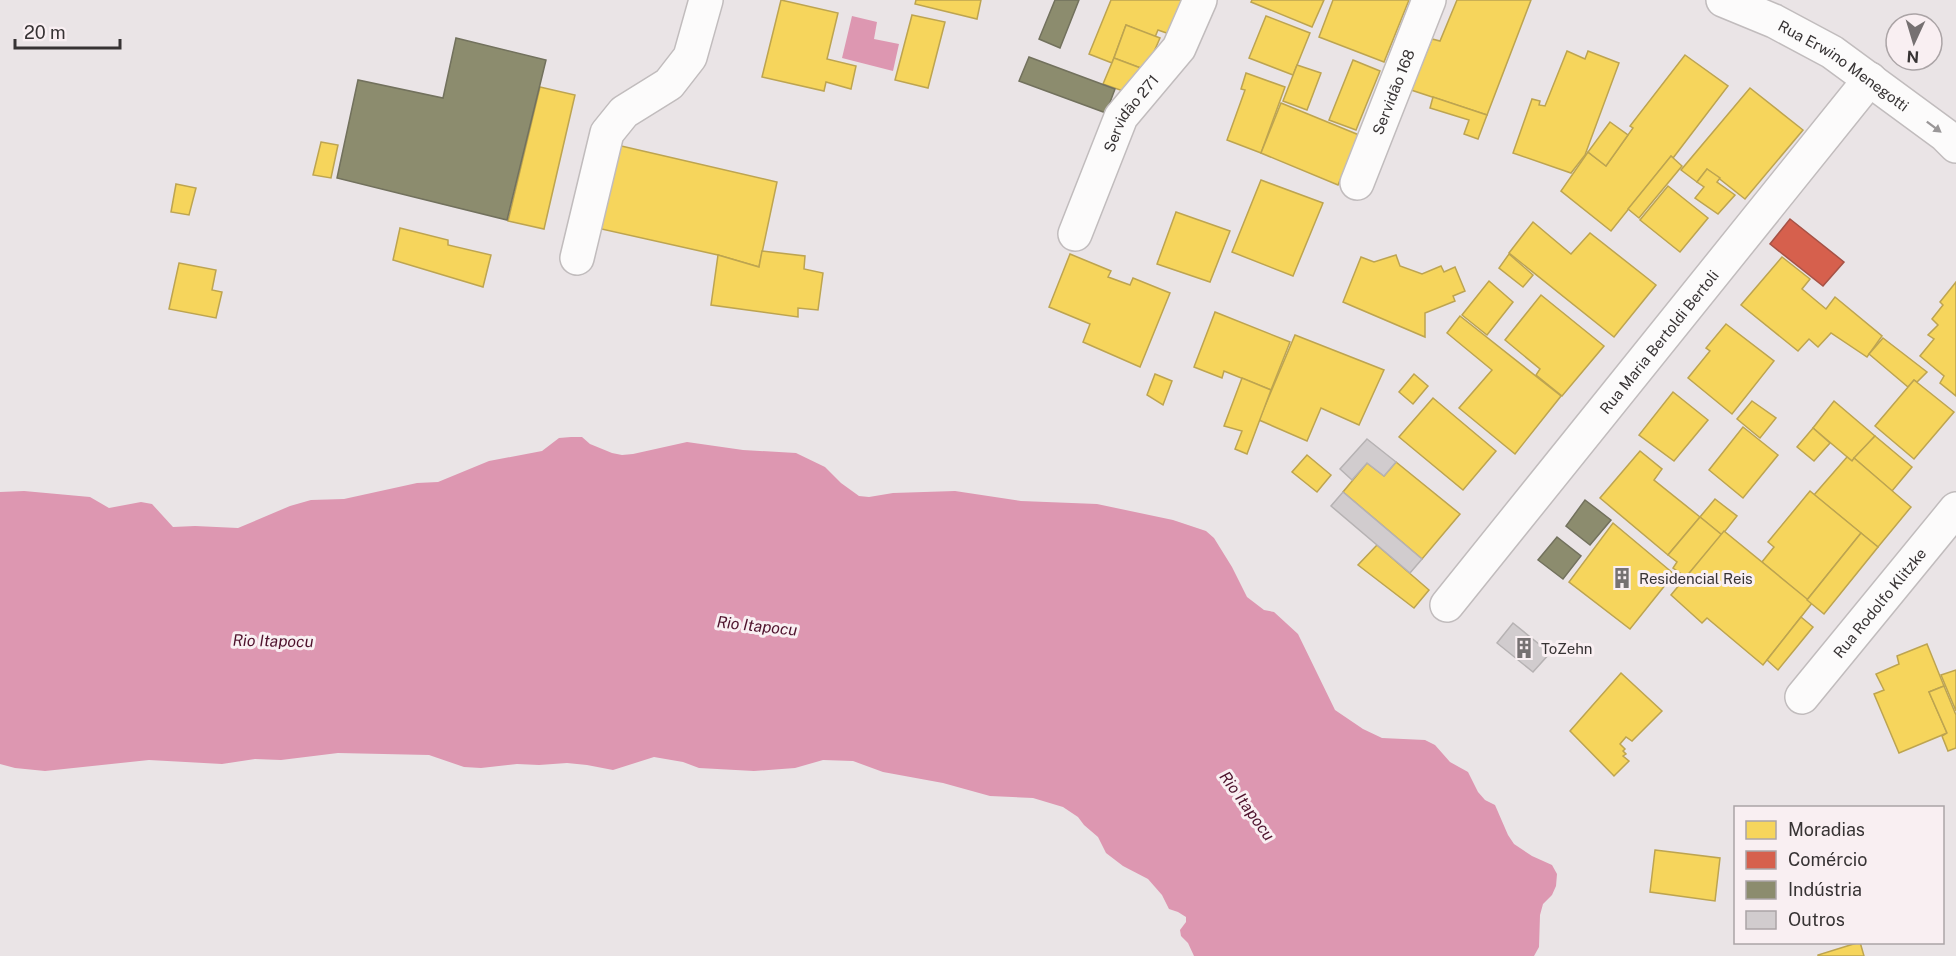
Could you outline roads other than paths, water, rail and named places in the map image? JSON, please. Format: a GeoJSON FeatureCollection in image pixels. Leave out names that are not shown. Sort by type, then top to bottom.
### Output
{"type":"FeatureCollection","features":[{"type":"Feature","properties":{"kind":"street"},"geometry":{"type":"LineString","coordinates":[[577,258],[608,133],[624,112],[669,84],[690,57],[706,0]]}},
{"type":"Feature","properties":{"kind":"street","name":"Servidão 271"},"geometry":{"type":"LineString","coordinates":[[1075,234],[1121,117],[1179,48],[1200,0]]}},
{"type":"Feature","properties":{"kind":"street","name":"Servidão 168"},"geometry":{"type":"LineString","coordinates":[[1357,183],[1429,0]]}},
{"type":"Feature","properties":{"kind":"street","name":"Rua Erwino Menegotti"},"geometry":{"type":"LineString","coordinates":[[1723,0],[1774,21],[1832,52],[1946,135],[1956,146]]}},
{"type":"Feature","properties":{"kind":"street","name":"Rua Maria Bertoldi Bertoli"},"geometry":{"type":"LineString","coordinates":[[1447,605],[1870,79]]}},
{"type":"Feature","properties":{"kind":"street","name":"Rua Rodolfo Klitzke"},"geometry":{"type":"LineString","coordinates":[[1802,697],[1956,508]]}},
{"type":"Feature","properties":{"kind":"water"},"geometry":{"type":"Polygon","coordinates":[[[852,16],[877,22],[874,39],[899,44],[893,71],[842,58],[852,16]]]}},
{"type":"Feature","properties":{"kind":"water","name":"Rio Itapocu"},"geometry":{"type":"Polygon","coordinates":[[[582,437],[590,444],[622,455],[687,442],[743,450],[796,453],[825,467],[859,496],[955,491],[1021,501],[1097,504],[1173,520],[1206,531],[1214,538],[1247,597],[1264,610],[1274,612],[1298,634],[1335,710],[1363,729],[1382,738],[1425,740],[1435,745],[1450,762],[1468,772],[1478,792],[1485,800],[1495,805],[1514,844],[1552,865],[1557,874],[1556,886],[1552,895],[1543,904],[1540,915],[1539,947],[1534,956],[1194,956],[1188,943],[1181,936],[1180,930],[1186,922],[1186,917],[1169,909],[1162,895],[1148,879],[1123,866],[1106,853],[1098,837],[1078,817],[1063,807],[1033,798],[990,796],[943,783],[883,772],[853,761],[823,760],[795,768],[754,771],[699,768],[683,762],[654,757],[613,770],[567,763],[517,764],[481,768],[464,767],[429,755],[338,753],[281,760],[255,759],[222,764],[149,760],[45,771],[0,764],[0,492],[24,491],[90,497],[109,508],[141,502],[152,504],[173,527],[238,528],[290,506],[311,500],[344,499],[417,483],[438,482],[489,461],[542,451],[559,438],[582,437]]]}},
{"type":"Feature","properties":{"kind":"place","name":"Residencial Reis"},"geometry":{"type":"Point","coordinates":[1622,578]}},
{"type":"Feature","properties":{"kind":"place","name":"ToZehn"},"geometry":{"type":"Point","coordinates":[1524,648]}}]}
